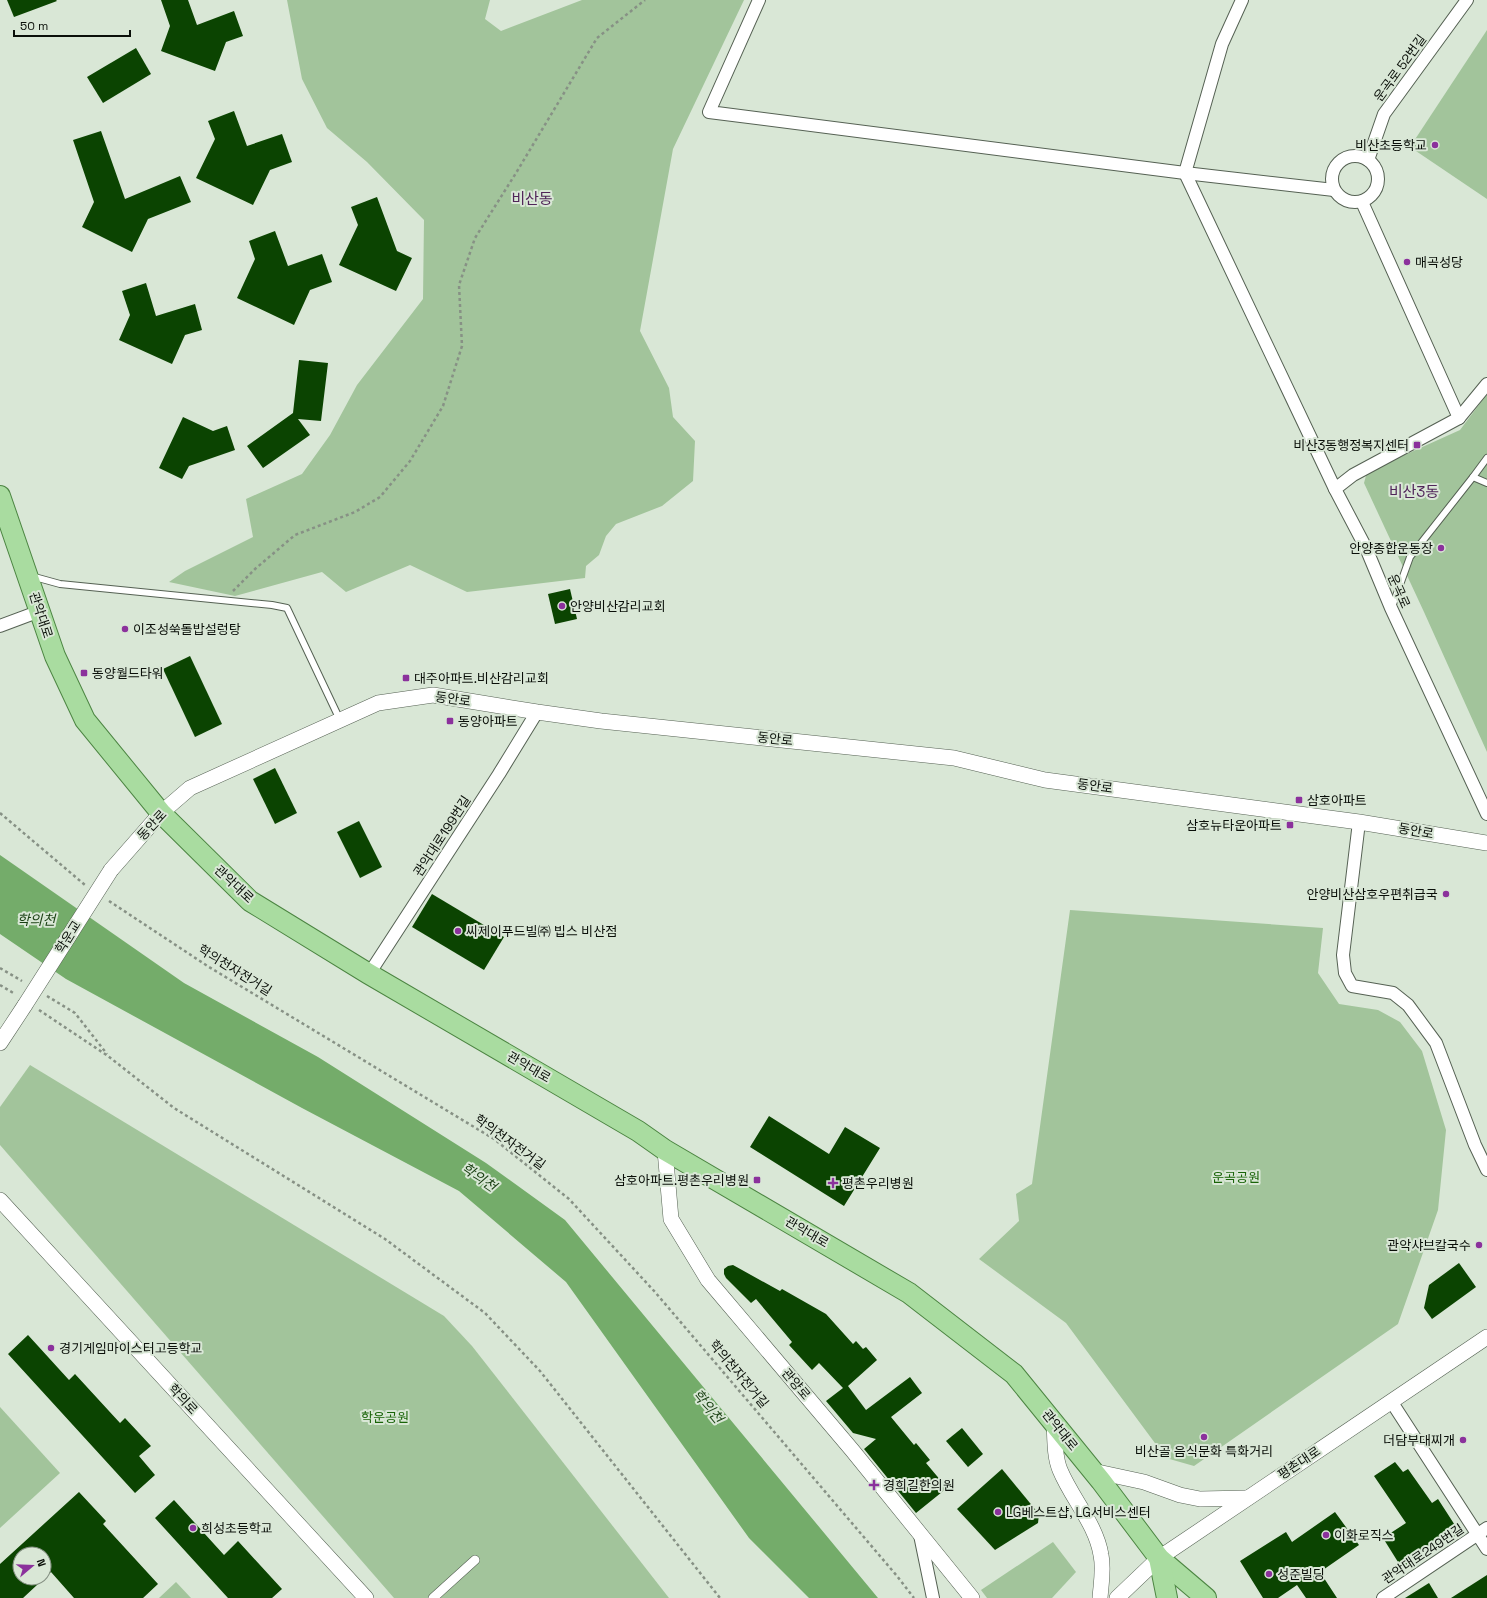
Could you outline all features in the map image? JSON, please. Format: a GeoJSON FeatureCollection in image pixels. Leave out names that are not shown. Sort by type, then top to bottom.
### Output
{"type":"FeatureCollection","features":[{"type":"Feature","properties":{"kind":"main road","name":"관악대로"},"geometry":{"type":"LineString","coordinates":[[0,496],[40,610],[54,656],[85,720],[161,813],[250,901],[369,974],[638,1131],[665,1150],[909,1293],[1014,1374],[1093,1471],[1159,1558],[1206,1598]]}},
{"type":"Feature","properties":{"kind":"main road","name":"관악대로"},"geometry":{"type":"LineString","coordinates":[[1159,1558],[1167,1598]]}},
{"type":"Feature","properties":{"kind":"street"},"geometry":{"type":"LineString","coordinates":[[759,0],[709,112],[1185,173],[1334,190]]}},
{"type":"Feature","properties":{"kind":"street"},"geometry":{"type":"LineString","coordinates":[[1185,173],[1222,44],[1242,0]]}},
{"type":"Feature","properties":{"kind":"street","name":"운곡로 52번길"},"geometry":{"type":"LineString","coordinates":[[1368,160],[1384,114],[1467,0]]}},
{"type":"Feature","properties":{"kind":"street"},"geometry":{"type":"LineString","coordinates":[[1358,156],[1368,160],[1375,167],[1378,177],[1377,188],[1371,196],[1362,202],[1351,202],[1341,198],[1334,190],[1332,180],[1333,170],[1339,162],[1348,157],[1358,156]]}},
{"type":"Feature","properties":{"kind":"street","name":"운곡로"},"geometry":{"type":"LineString","coordinates":[[1185,173],[1335,489],[1366,548],[1391,608],[1487,814]]}},
{"type":"Feature","properties":{"kind":"street"},"geometry":{"type":"LineString","coordinates":[[1362,202],[1459,418]]}},
{"type":"Feature","properties":{"kind":"street"},"geometry":{"type":"LineString","coordinates":[[1335,489],[1353,475],[1459,418],[1487,384]]}},
{"type":"Feature","properties":{"kind":"street"},"geometry":{"type":"LineString","coordinates":[[0,626],[40,610]]}},
{"type":"Feature","properties":{"kind":"street","name":"동안로"},"geometry":{"type":"LineString","coordinates":[[111,870],[161,813],[190,788],[378,703],[433,695],[602,721],[954,758],[1045,780],[1359,822],[1487,844]]}},
{"type":"Feature","properties":{"kind":"street","name":"관악대로199번길"},"geometry":{"type":"LineString","coordinates":[[369,974],[491,786],[537,712]]}},
{"type":"Feature","properties":{"kind":"street"},"geometry":{"type":"LineString","coordinates":[[1359,822],[1343,955],[1344,973],[1352,986],[1393,993],[1408,1005],[1436,1043],[1475,1145],[1487,1170]]}},
{"type":"Feature","properties":{"kind":"street","name":"학운교"},"geometry":{"type":"LineString","coordinates":[[29,1006],[111,870]]}},
{"type":"Feature","properties":{"kind":"street"},"geometry":{"type":"LineString","coordinates":[[0,1043],[29,1006]]}},
{"type":"Feature","properties":{"kind":"street","name":"관양로"},"geometry":{"type":"LineString","coordinates":[[665,1150],[671,1219],[708,1280],[852,1450],[972,1598]]}},
{"type":"Feature","properties":{"kind":"street","name":"학의로"},"geometry":{"type":"LineString","coordinates":[[0,1200],[366,1598]]}},
{"type":"Feature","properties":{"kind":"street","name":"평촌대로"},"geometry":{"type":"LineString","coordinates":[[1117,1598],[1159,1558],[1487,1337]]}},
{"type":"Feature","properties":{"kind":"street"},"geometry":{"type":"LineString","coordinates":[[1391,1401],[1483,1531]]}},
{"type":"Feature","properties":{"kind":"street"},"geometry":{"type":"LineString","coordinates":[[1054,1422],[1059,1469],[1093,1531],[1100,1550],[1102,1571],[1100,1598]]}},
{"type":"Feature","properties":{"kind":"street"},"geometry":{"type":"LineString","coordinates":[[1093,1471],[1144,1482],[1175,1494],[1193,1498],[1247,1498]]}},
{"type":"Feature","properties":{"kind":"street","name":"관악대로249번길"},"geometry":{"type":"LineString","coordinates":[[1383,1598],[1483,1531],[1487,1548]]}},
{"type":"Feature","properties":{"kind":"street"},"geometry":{"type":"LineString","coordinates":[[920,1535],[933,1598]]}},
{"type":"Feature","properties":{"kind":"street"},"geometry":{"type":"LineString","coordinates":[[433,1598],[475,1560]]}},
{"type":"Feature","properties":{"kind":"lane"},"geometry":{"type":"LineString","coordinates":[[1391,608],[1410,557],[1487,458]]}},
{"type":"Feature","properties":{"kind":"lane"},"geometry":{"type":"LineString","coordinates":[[1473,477],[1487,483]]}},
{"type":"Feature","properties":{"kind":"lane"},"geometry":{"type":"LineString","coordinates":[[28,575],[60,584],[223,600],[287,608],[340,720]]}},
{"type":"Feature","properties":{"kind":"path"},"geometry":{"type":"LineString","coordinates":[[223,600],[255,568],[295,535],[355,512],[380,497],[410,461],[443,406],[462,346],[459,285],[475,238],[597,38],[645,0]]}},
{"type":"Feature","properties":{"kind":"path"},"geometry":{"type":"LineString","coordinates":[[0,813],[88,887]]}},
{"type":"Feature","properties":{"kind":"path","name":"학의천자전거길"},"geometry":{"type":"LineString","coordinates":[[107,900],[209,967],[494,1139],[569,1199],[660,1298],[898,1576],[914,1598]]}},
{"type":"Feature","properties":{"kind":"path"},"geometry":{"type":"LineString","coordinates":[[0,968],[27,985]]}},
{"type":"Feature","properties":{"kind":"path"},"geometry":{"type":"LineString","coordinates":[[41,993],[75,1013],[108,1056]]}},
{"type":"Feature","properties":{"kind":"path"},"geometry":{"type":"LineString","coordinates":[[29,1006],[108,1056],[174,1108],[385,1239],[485,1313],[540,1371],[720,1598]]}},
{"type":"Feature","properties":{"kind":"green space"},"geometry":{"type":"Polygon","coordinates":[[[287,0],[490,0],[485,19],[501,31],[582,0],[744,0],[673,149],[640,331],[669,388],[673,417],[695,441],[693,481],[662,506],[616,524],[606,536],[599,555],[586,566],[585,578],[467,592],[410,565],[346,592],[322,572],[235,596],[169,582],[185,571],[253,537],[246,499],[302,474],[330,435],[357,385],[423,299],[424,220],[367,162],[327,128],[302,79],[287,0]]]}},
{"type":"Feature","properties":{"kind":"green space"},"geometry":{"type":"Polygon","coordinates":[[[1487,30],[1487,199],[1410,147],[1487,30]]]}},
{"type":"Feature","properties":{"kind":"green space","name":"안양종합운동장"},"geometry":{"type":"Polygon","coordinates":[[[1487,394],[1487,752],[1364,483],[1367,472],[1460,430],[1487,394]]]}},
{"type":"Feature","properties":{"kind":"green space","name":"운곡공원"},"geometry":{"type":"Polygon","coordinates":[[[1070,910],[1323,928],[1318,973],[1339,1004],[1378,1010],[1400,1022],[1422,1051],[1446,1130],[1438,1210],[1398,1324],[1194,1466],[1166,1458],[1066,1323],[979,1259],[1019,1221],[1016,1194],[1032,1184],[1070,910]]]}},
{"type":"Feature","properties":{"kind":"green space","name":"학운공원"},"geometry":{"type":"Polygon","coordinates":[[[30,1065],[444,1316],[472,1346],[669,1598],[394,1598],[0,1145],[0,1107],[30,1065]]]}},
{"type":"Feature","properties":{"kind":"green space"},"geometry":{"type":"Polygon","coordinates":[[[0,1407],[60,1473],[0,1528],[0,1407]]]}},
{"type":"Feature","properties":{"kind":"green space"},"geometry":{"type":"Polygon","coordinates":[[[1053,1542],[1076,1572],[1052,1598],[987,1598],[981,1590],[1053,1542]]]}},
{"type":"Feature","properties":{"kind":"green space"},"geometry":{"type":"Polygon","coordinates":[[[176,1582],[191,1598],[159,1598],[176,1582]]]}},
{"type":"Feature","properties":{"kind":"water","name":"학의천"},"geometry":{"type":"Polygon","coordinates":[[[0,855],[184,983],[318,1057],[486,1163],[565,1220],[878,1598],[809,1598],[749,1538],[566,1282],[459,1191],[302,1108],[66,979],[0,934],[0,855]]]}},
{"type":"Feature","properties":{"kind":"building"},"geometry":{"type":"Polygon","coordinates":[[[7,0],[56,0],[57,1],[14,17],[7,0]]]}},
{"type":"Feature","properties":{"kind":"building"},"geometry":{"type":"Polygon","coordinates":[[[161,0],[188,0],[197,25],[234,11],[243,36],[226,42],[215,71],[161,51],[170,26],[161,0]]]}},
{"type":"Feature","properties":{"kind":"building"},"geometry":{"type":"Polygon","coordinates":[[[136,48],[151,74],[103,103],[87,77],[136,48]]]}},
{"type":"Feature","properties":{"kind":"building"},"geometry":{"type":"Polygon","coordinates":[[[234,111],[247,146],[282,134],[292,162],[270,170],[253,205],[196,178],[215,139],[208,121],[234,111]]]}},
{"type":"Feature","properties":{"kind":"building"},"geometry":{"type":"Polygon","coordinates":[[[101,131],[125,199],[180,176],[191,202],[148,219],[132,252],[82,227],[94,202],[73,140],[101,131]]]}},
{"type":"Feature","properties":{"kind":"building"},"geometry":{"type":"Polygon","coordinates":[[[377,197],[397,251],[412,258],[396,291],[339,265],[358,225],[351,207],[377,197]]]}},
{"type":"Feature","properties":{"kind":"building"},"geometry":{"type":"Polygon","coordinates":[[[275,231],[288,266],[322,254],[332,282],[310,290],[294,325],[237,298],[255,259],[249,241],[275,231]]]}},
{"type":"Feature","properties":{"kind":"building"},"geometry":{"type":"Polygon","coordinates":[[[146,283],[156,316],[195,304],[202,330],[185,335],[172,364],[119,340],[130,315],[122,291],[146,283]]]}},
{"type":"Feature","properties":{"kind":"building"},"geometry":{"type":"Polygon","coordinates":[[[299,360],[328,363],[321,421],[298,419],[310,435],[263,468],[247,446],[293,413],[299,360]]]}},
{"type":"Feature","properties":{"kind":"building"},"geometry":{"type":"Polygon","coordinates":[[[183,417],[213,431],[227,426],[235,450],[189,466],[182,479],[159,468],[183,417]]]}},
{"type":"Feature","properties":{"kind":"building","name":"안양비산감리교회"},"geometry":{"type":"Polygon","coordinates":[[[570,589],[577,619],[555,624],[548,594],[570,589]]]}},
{"type":"Feature","properties":{"kind":"building"},"geometry":{"type":"Polygon","coordinates":[[[190,656],[222,724],[195,737],[163,669],[190,656]]]}},
{"type":"Feature","properties":{"kind":"building"},"geometry":{"type":"Polygon","coordinates":[[[275,768],[297,813],[275,824],[253,779],[275,768]]]}},
{"type":"Feature","properties":{"kind":"building"},"geometry":{"type":"Polygon","coordinates":[[[359,821],[382,867],[360,878],[337,832],[359,821]]]}},
{"type":"Feature","properties":{"kind":"building"},"geometry":{"type":"Polygon","coordinates":[[[432,894],[504,937],[484,970],[412,927],[432,894]]]}},
{"type":"Feature","properties":{"kind":"building","name":"평촌우리병원"},"geometry":{"type":"Polygon","coordinates":[[[769,1116],[829,1154],[845,1127],[880,1148],[844,1206],[750,1147],[769,1116]]]}},
{"type":"Feature","properties":{"kind":"building"},"geometry":{"type":"Polygon","coordinates":[[[1459,1263],[1476,1287],[1432,1319],[1424,1308],[1429,1285],[1459,1263]]]}},
{"type":"Feature","properties":{"kind":"building"},"geometry":{"type":"Polygon","coordinates":[[[733,1265],[780,1291],[782,1289],[826,1314],[853,1344],[856,1341],[863,1349],[866,1347],[877,1360],[848,1386],[866,1410],[910,1377],[922,1393],[891,1417],[914,1445],[916,1443],[930,1460],[926,1463],[947,1488],[916,1513],[864,1449],[876,1439],[853,1433],[826,1401],[843,1388],[819,1363],[812,1370],[789,1345],[792,1342],[756,1299],[751,1303],[726,1278],[724,1269],[733,1265]]]}},
{"type":"Feature","properties":{"kind":"building"},"geometry":{"type":"Polygon","coordinates":[[[28,1335],[69,1380],[75,1374],[120,1423],[125,1418],[151,1446],[139,1456],[155,1475],[135,1493],[8,1354],[28,1335]]]}},
{"type":"Feature","properties":{"kind":"building"},"geometry":{"type":"Polygon","coordinates":[[[962,1428],[983,1454],[968,1467],[946,1441],[962,1428]]]}},
{"type":"Feature","properties":{"kind":"building"},"geometry":{"type":"Polygon","coordinates":[[[1395,1462],[1403,1472],[1408,1469],[1432,1503],[1438,1499],[1460,1533],[1403,1570],[1383,1538],[1406,1523],[1374,1476],[1395,1462]]]}},
{"type":"Feature","properties":{"kind":"building","name":"LG베스트샵, LG서비스센터"},"geometry":{"type":"Polygon","coordinates":[[[1002,1469],[1039,1514],[1038,1523],[995,1550],[957,1509],[1002,1469]]]}},
{"type":"Feature","properties":{"kind":"building"},"geometry":{"type":"Polygon","coordinates":[[[79,1492],[106,1521],[103,1524],[158,1584],[143,1598],[74,1598],[52,1573],[52,1546],[20,1546],[79,1492]]]}},
{"type":"Feature","properties":{"kind":"building"},"geometry":{"type":"Polygon","coordinates":[[[174,1500],[224,1555],[238,1541],[282,1589],[272,1598],[228,1598],[155,1518],[174,1500]]]}},
{"type":"Feature","properties":{"kind":"building"},"geometry":{"type":"Polygon","coordinates":[[[1335,1512],[1359,1545],[1320,1572],[1337,1598],[1306,1598],[1297,1585],[1278,1598],[1263,1598],[1240,1561],[1286,1532],[1292,1542],[1335,1512]]]}},
{"type":"Feature","properties":{"kind":"building"},"geometry":{"type":"Polygon","coordinates":[[[12,1553],[12,1586],[36,1586],[23,1598],[0,1598],[0,1564],[12,1553]]]}},
{"type":"Feature","properties":{"kind":"building"},"geometry":{"type":"Polygon","coordinates":[[[1487,1575],[1487,1598],[1451,1598],[1487,1575]]]}},
{"type":"Feature","properties":{"kind":"building"},"geometry":{"type":"Polygon","coordinates":[[[1429,1583],[1438,1598],[1405,1598],[1429,1583]]]}},
{"type":"Feature","properties":{"kind":"place","name":"비산초등학교"},"geometry":{"type":"Point","coordinates":[1435,145]}},
{"type":"Feature","properties":{"kind":"place","name":"매곡성당"},"geometry":{"type":"Point","coordinates":[1407,262]}},
{"type":"Feature","properties":{"kind":"place","name":"비산3동행정복지센터"},"geometry":{"type":"Point","coordinates":[1417,445]}},
{"type":"Feature","properties":{"kind":"place","name":"안양종합운동장"},"geometry":{"type":"Point","coordinates":[1441,548]}},
{"type":"Feature","properties":{"kind":"place","name":"안양비산감리교회"},"geometry":{"type":"Point","coordinates":[562,606]}},
{"type":"Feature","properties":{"kind":"place","name":"이조성쑥돌밥설렁탕"},"geometry":{"type":"Point","coordinates":[125,629]}},
{"type":"Feature","properties":{"kind":"place","name":"동양월드타워"},"geometry":{"type":"Point","coordinates":[84,673]}},
{"type":"Feature","properties":{"kind":"place","name":"대주아파트.비산감리교회"},"geometry":{"type":"Point","coordinates":[406,678]}},
{"type":"Feature","properties":{"kind":"place","name":"동양아파트"},"geometry":{"type":"Point","coordinates":[450,721]}},
{"type":"Feature","properties":{"kind":"place","name":"삼호아파트"},"geometry":{"type":"Point","coordinates":[1299,800]}},
{"type":"Feature","properties":{"kind":"place","name":"삼호뉴타운아파트"},"geometry":{"type":"Point","coordinates":[1290,825]}},
{"type":"Feature","properties":{"kind":"place","name":"안양비산삼호우편취급국"},"geometry":{"type":"Point","coordinates":[1446,894]}},
{"type":"Feature","properties":{"kind":"place","name":"씨제이푸드빌㈜ 빕스 비산점"},"geometry":{"type":"Point","coordinates":[458,931]}},
{"type":"Feature","properties":{"kind":"place","name":"삼호아파트.평촌우리병원"},"geometry":{"type":"Point","coordinates":[757,1180]}},
{"type":"Feature","properties":{"kind":"place","name":"평촌우리병원"},"geometry":{"type":"Point","coordinates":[833,1183]}},
{"type":"Feature","properties":{"kind":"place","name":"관악샤브칼국수"},"geometry":{"type":"Point","coordinates":[1479,1245]}},
{"type":"Feature","properties":{"kind":"place","name":"경기게임마이스터고등학교"},"geometry":{"type":"Point","coordinates":[51,1348]}},
{"type":"Feature","properties":{"kind":"place","name":"비산골 음식문화 특화거리"},"geometry":{"type":"Point","coordinates":[1204,1437]}},
{"type":"Feature","properties":{"kind":"place","name":"더담부대찌개"},"geometry":{"type":"Point","coordinates":[1463,1440]}},
{"type":"Feature","properties":{"kind":"place","name":"경희길한의원"},"geometry":{"type":"Point","coordinates":[874,1485]}},
{"type":"Feature","properties":{"kind":"place","name":"LG베스트샵, LG서비스센터"},"geometry":{"type":"Point","coordinates":[998,1512]}},
{"type":"Feature","properties":{"kind":"place","name":"희성초등학교"},"geometry":{"type":"Point","coordinates":[193,1528]}},
{"type":"Feature","properties":{"kind":"place","name":"이화로직스"},"geometry":{"type":"Point","coordinates":[1326,1535]}},
{"type":"Feature","properties":{"kind":"place","name":"성준빌딩"},"geometry":{"type":"Point","coordinates":[1269,1574]}},
{"type":"Feature","properties":{"kind":"district","name":"비산동"},"geometry":{"type":"Point","coordinates":[532,198]}},
{"type":"Feature","properties":{"kind":"district","name":"비산3동"},"geometry":{"type":"Point","coordinates":[1414,491]}}]}
